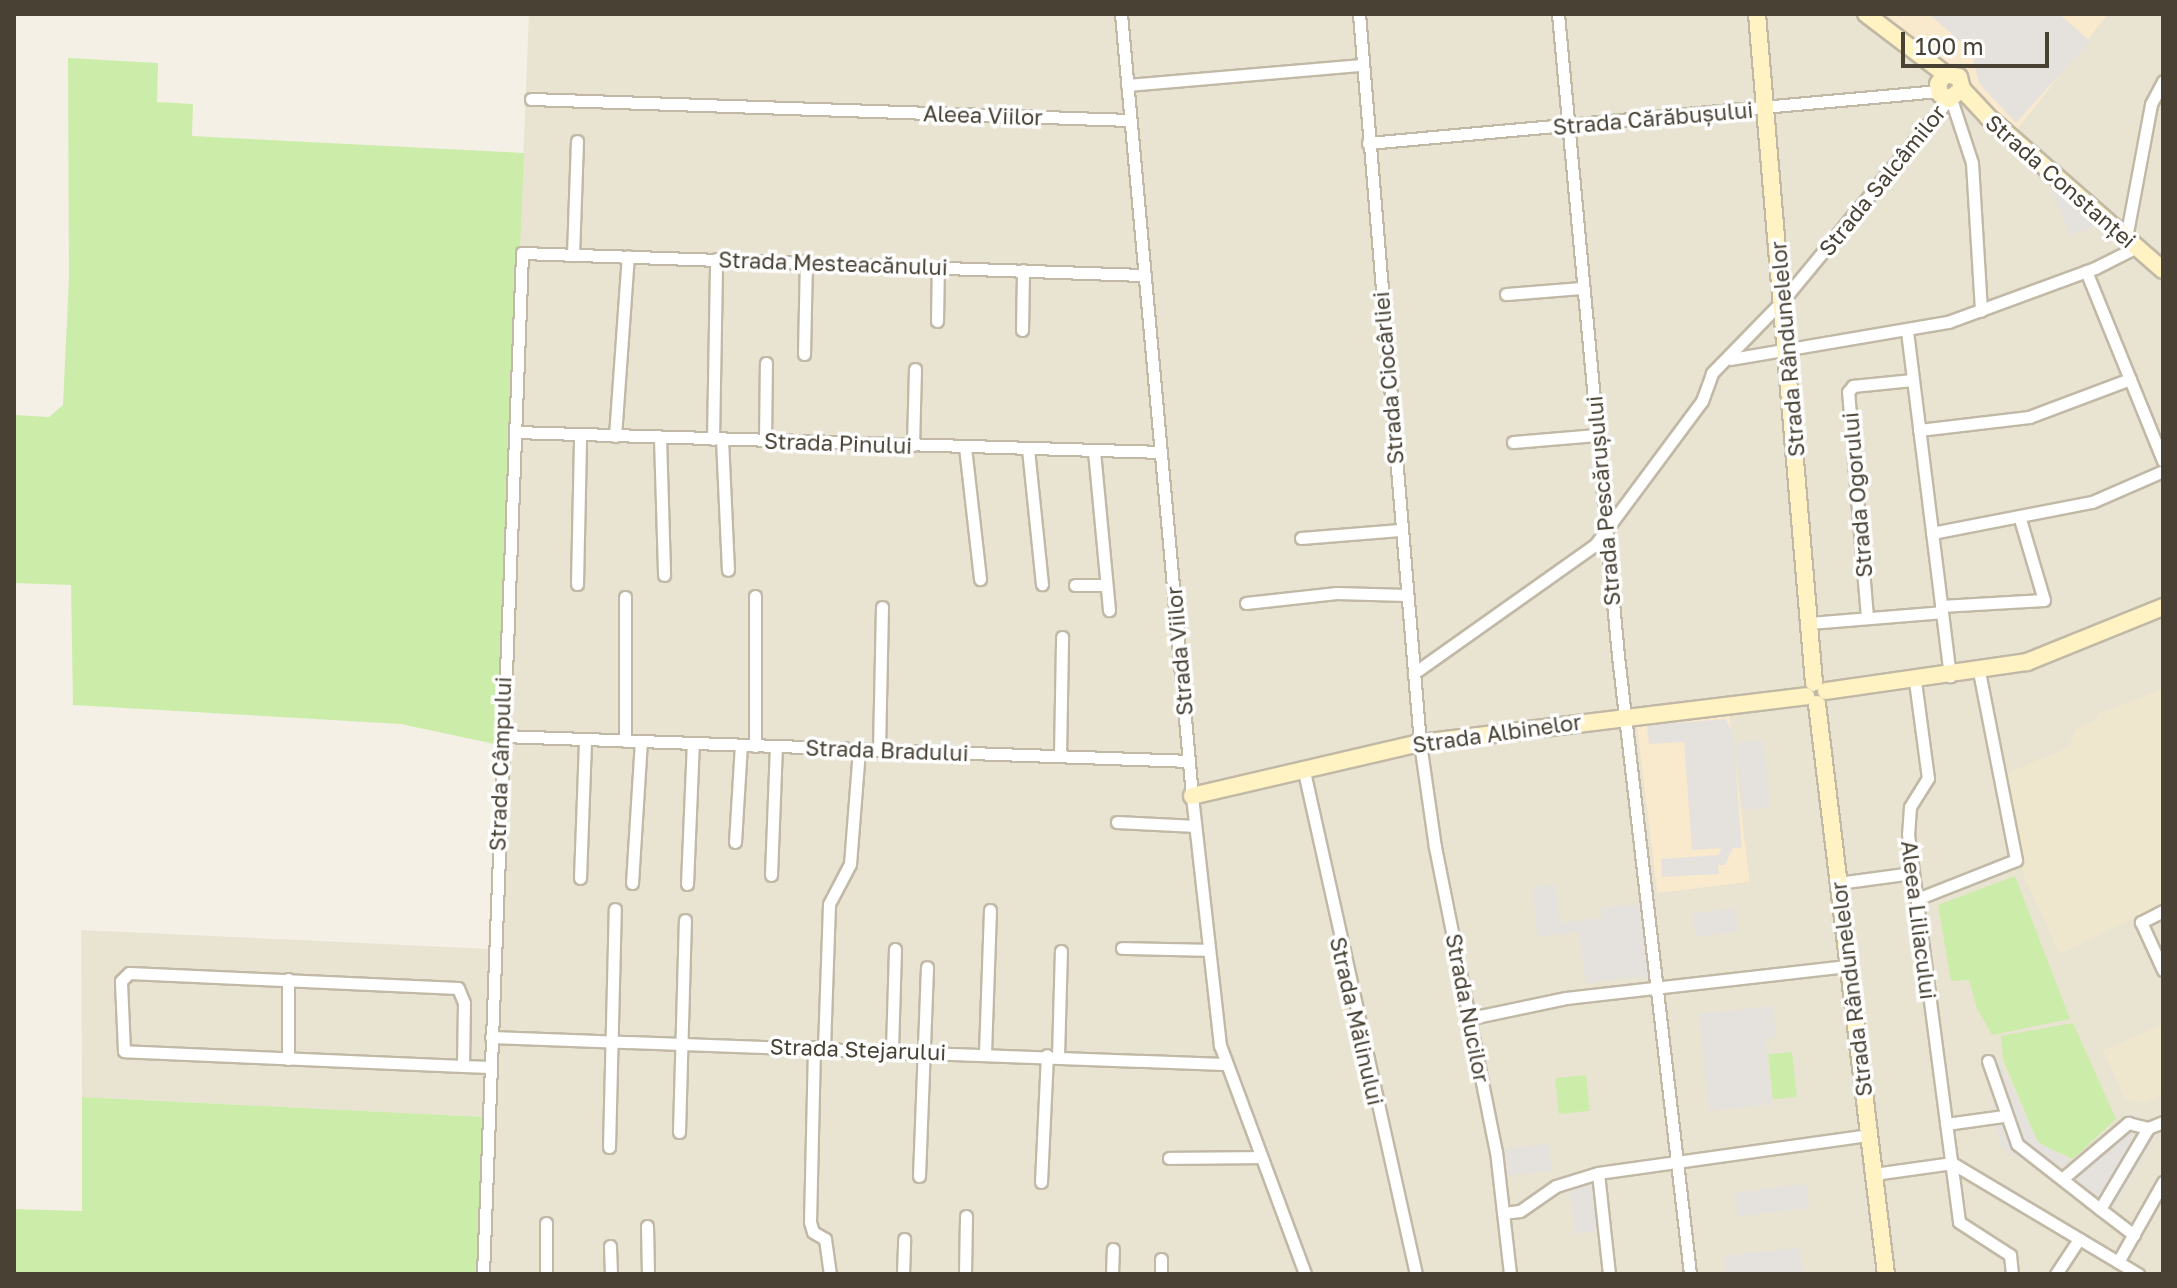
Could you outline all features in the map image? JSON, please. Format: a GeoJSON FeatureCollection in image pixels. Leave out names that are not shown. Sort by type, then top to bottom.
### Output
{"type":"FeatureCollection","features":[{"type":"Feature","properties":{"kind":"street","name":"Strada Viilor"},"geometry":{"type":"LineString","coordinates":[[1121,14],[1192,796],[1224,1064],[1305,1274]]}},
{"type":"Feature","properties":{"kind":"street","name":"Strada Ciocârliei"},"geometry":{"type":"LineString","coordinates":[[1359,14],[1420,743]]}},
{"type":"Feature","properties":{"kind":"street","name":"Strada Pescărușului"},"geometry":{"type":"LineString","coordinates":[[1558,14],[1624,716],[1690,1274]]}},
{"type":"Feature","properties":{"kind":"street","name":"Strada Rândunelelor"},"geometry":{"type":"LineString","coordinates":[[1757,14],[1816,694],[1886,1274]]}},
{"type":"Feature","properties":{"kind":"street","name":"Strada Constanței"},"geometry":{"type":"LineString","coordinates":[[1866,14],[1912,53],[1948,90],[1988,117],[2163,270]]}},
{"type":"Feature","properties":{"kind":"street"},"geometry":{"type":"LineString","coordinates":[[1127,85],[1362,65]]}},
{"type":"Feature","properties":{"kind":"street"},"geometry":{"type":"LineString","coordinates":[[2135,246],[2151,104],[2163,81]]}},
{"type":"Feature","properties":{"kind":"street"},"geometry":{"type":"LineString","coordinates":[[1948,90],[1972,163],[1981,311]]}},
{"type":"Feature","properties":{"kind":"street","name":"Strada Cărăbușului"},"geometry":{"type":"LineString","coordinates":[[1368,143],[1948,90]]}},
{"type":"Feature","properties":{"kind":"street","name":"Strada Salcâmilor"},"geometry":{"type":"LineString","coordinates":[[1730,360],[1784,299],[1948,90]]}},
{"type":"Feature","properties":{"kind":"street","name":"Aleea Viilor"},"geometry":{"type":"LineString","coordinates":[[531,99],[1130,120]]}},
{"type":"Feature","properties":{"kind":"street"},"geometry":{"type":"LineString","coordinates":[[573,255],[577,141]]}},
{"type":"Feature","properties":{"kind":"street"},"geometry":{"type":"LineString","coordinates":[[1414,673],[1581,559],[1702,401],[1712,373],[1730,360],[1788,348],[1907,331],[1981,311],[2086,271],[2135,246],[2163,251]]}},
{"type":"Feature","properties":{"kind":"street","name":"Strada Mesteacănului"},"geometry":{"type":"LineString","coordinates":[[522,253],[1143,275]]}},
{"type":"Feature","properties":{"kind":"street","name":"Strada Câmpului"},"geometry":{"type":"LineString","coordinates":[[483,1274],[522,253]]}},
{"type":"Feature","properties":{"kind":"street"},"geometry":{"type":"LineString","coordinates":[[615,436],[628,256]]}},
{"type":"Feature","properties":{"kind":"street"},"geometry":{"type":"LineString","coordinates":[[716,259],[718,439],[728,570]]}},
{"type":"Feature","properties":{"kind":"street"},"geometry":{"type":"LineString","coordinates":[[804,354],[806,261]]}},
{"type":"Feature","properties":{"kind":"street"},"geometry":{"type":"LineString","coordinates":[[937,321],[938,266]]}},
{"type":"Feature","properties":{"kind":"street"},"geometry":{"type":"LineString","coordinates":[[1022,330],[1023,270]]}},
{"type":"Feature","properties":{"kind":"street"},"geometry":{"type":"LineString","coordinates":[[2086,271],[2163,461]]}},
{"type":"Feature","properties":{"kind":"street"},"geometry":{"type":"LineString","coordinates":[[1506,294],[1582,288]]}},
{"type":"Feature","properties":{"kind":"street"},"geometry":{"type":"LineString","coordinates":[[1907,331],[1950,676]]}},
{"type":"Feature","properties":{"kind":"street"},"geometry":{"type":"LineString","coordinates":[[765,440],[766,363]]}},
{"type":"Feature","properties":{"kind":"street"},"geometry":{"type":"LineString","coordinates":[[913,445],[915,369]]}},
{"type":"Feature","properties":{"kind":"street"},"geometry":{"type":"LineString","coordinates":[[1919,430],[2029,417],[2130,379]]}},
{"type":"Feature","properties":{"kind":"street","name":"Strada Ogorului"},"geometry":{"type":"LineString","coordinates":[[1867,617],[1848,392],[1853,386],[1912,380]]}},
{"type":"Feature","properties":{"kind":"street","name":"Strada Pinului"},"geometry":{"type":"LineString","coordinates":[[515,432],[1161,452]]}},
{"type":"Feature","properties":{"kind":"street"},"geometry":{"type":"LineString","coordinates":[[577,584],[580,435]]}},
{"type":"Feature","properties":{"kind":"street"},"geometry":{"type":"LineString","coordinates":[[1513,442],[1597,435]]}},
{"type":"Feature","properties":{"kind":"street"},"geometry":{"type":"LineString","coordinates":[[660,437],[664,575]]}},
{"type":"Feature","properties":{"kind":"street"},"geometry":{"type":"LineString","coordinates":[[965,447],[980,579]]}},
{"type":"Feature","properties":{"kind":"street"},"geometry":{"type":"LineString","coordinates":[[1028,449],[1042,584]]}},
{"type":"Feature","properties":{"kind":"street"},"geometry":{"type":"LineString","coordinates":[[1094,451],[1109,610]]}},
{"type":"Feature","properties":{"kind":"street"},"geometry":{"type":"LineString","coordinates":[[1932,533],[2016,520],[2092,502],[2163,471]]}},
{"type":"Feature","properties":{"kind":"street"},"geometry":{"type":"LineString","coordinates":[[1809,623],[2044,600],[2016,520]]}},
{"type":"Feature","properties":{"kind":"street"},"geometry":{"type":"LineString","coordinates":[[1301,538],[1400,530]]}},
{"type":"Feature","properties":{"kind":"street"},"geometry":{"type":"LineString","coordinates":[[1075,585],[1106,585]]}},
{"type":"Feature","properties":{"kind":"street"},"geometry":{"type":"LineString","coordinates":[[1246,603],[1336,593],[1406,595]]}},
{"type":"Feature","properties":{"kind":"street"},"geometry":{"type":"LineString","coordinates":[[755,596],[755,746]]}},
{"type":"Feature","properties":{"kind":"street"},"geometry":{"type":"LineString","coordinates":[[625,597],[625,741]]}},
{"type":"Feature","properties":{"kind":"street"},"geometry":{"type":"LineString","coordinates":[[879,750],[882,607]]}},
{"type":"Feature","properties":{"kind":"street","name":"Strada Albinelor"},"geometry":{"type":"LineString","coordinates":[[1192,796],[1303,767],[1420,743],[1979,672],[2049,656],[2163,607]]}},
{"type":"Feature","properties":{"kind":"street"},"geometry":{"type":"LineString","coordinates":[[1060,756],[1062,637]]}},
{"type":"Feature","properties":{"kind":"street"},"geometry":{"type":"LineString","coordinates":[[1917,899],[2016,860],[1979,672]]}},
{"type":"Feature","properties":{"kind":"street","name":"Aleea Liliacului"},"geometry":{"type":"LineString","coordinates":[[1915,681],[1928,778],[1910,807],[1912,873],[1959,1222],[2010,1255],[2012,1274]]}},
{"type":"Feature","properties":{"kind":"street","name":"Strada Bradului"},"geometry":{"type":"LineString","coordinates":[[502,736],[1189,761]]}},
{"type":"Feature","properties":{"kind":"street"},"geometry":{"type":"LineString","coordinates":[[580,878],[585,739]]}},
{"type":"Feature","properties":{"kind":"street"},"geometry":{"type":"LineString","coordinates":[[632,883],[641,741]]}},
{"type":"Feature","properties":{"kind":"street"},"geometry":{"type":"LineString","coordinates":[[687,884],[693,743]]}},
{"type":"Feature","properties":{"kind":"street","name":"Strada Nucilor"},"geometry":{"type":"LineString","coordinates":[[1420,743],[1435,847],[1471,1018],[1510,1274]]}},
{"type":"Feature","properties":{"kind":"street"},"geometry":{"type":"LineString","coordinates":[[735,842],[741,745]]}},
{"type":"Feature","properties":{"kind":"street"},"geometry":{"type":"LineString","coordinates":[[771,875],[776,746]]}},
{"type":"Feature","properties":{"kind":"street"},"geometry":{"type":"LineString","coordinates":[[830,1274],[825,1239],[813,1232],[810,1222],[819,1048],[829,904],[850,864],[859,750]]}},
{"type":"Feature","properties":{"kind":"street","name":"Strada Mălinului"},"geometry":{"type":"LineString","coordinates":[[1303,767],[1416,1274]]}},
{"type":"Feature","properties":{"kind":"street"},"geometry":{"type":"LineString","coordinates":[[1117,822],[1195,826]]}},
{"type":"Feature","properties":{"kind":"street"},"geometry":{"type":"LineString","coordinates":[[1838,883],[1912,873]]}},
{"type":"Feature","properties":{"kind":"street"},"geometry":{"type":"LineString","coordinates":[[609,1147],[615,909]]}},
{"type":"Feature","properties":{"kind":"street"},"geometry":{"type":"LineString","coordinates":[[985,1053],[990,910]]}},
{"type":"Feature","properties":{"kind":"street"},"geometry":{"type":"LineString","coordinates":[[2163,911],[2141,922],[2163,970]]}},
{"type":"Feature","properties":{"kind":"street"},"geometry":{"type":"LineString","coordinates":[[679,1132],[685,920]]}},
{"type":"Feature","properties":{"kind":"street"},"geometry":{"type":"LineString","coordinates":[[1122,948],[1209,950]]}},
{"type":"Feature","properties":{"kind":"street"},"geometry":{"type":"LineString","coordinates":[[892,1050],[895,949]]}},
{"type":"Feature","properties":{"kind":"street"},"geometry":{"type":"LineString","coordinates":[[1041,1182],[1061,951]]}},
{"type":"Feature","properties":{"kind":"street"},"geometry":{"type":"LineString","coordinates":[[1471,1018],[1657,988],[1849,966]]}},
{"type":"Feature","properties":{"kind":"street"},"geometry":{"type":"LineString","coordinates":[[919,1176],[927,967]]}},
{"type":"Feature","properties":{"kind":"street"},"geometry":{"type":"LineString","coordinates":[[463,1066],[464,1003],[458,988],[129,973],[121,981],[120,1035],[124,1051],[288,1059],[463,1066],[490,1067]]}},
{"type":"Feature","properties":{"kind":"street"},"geometry":{"type":"LineString","coordinates":[[288,979],[288,1059]]}},
{"type":"Feature","properties":{"kind":"street","name":"Strada Stejarului"},"geometry":{"type":"LineString","coordinates":[[491,1037],[1224,1064]]}},
{"type":"Feature","properties":{"kind":"street"},"geometry":{"type":"LineString","coordinates":[[1988,1061],[2004,1116],[2017,1144],[2134,1235]]}},
{"type":"Feature","properties":{"kind":"street"},"geometry":{"type":"LineString","coordinates":[[1946,1124],[2004,1116]]}},
{"type":"Feature","properties":{"kind":"street"},"geometry":{"type":"LineString","coordinates":[[2062,1179],[2128,1123],[2148,1128],[2163,1122]]}},
{"type":"Feature","properties":{"kind":"street"},"geometry":{"type":"LineString","coordinates":[[2100,1209],[2148,1128]]}},
{"type":"Feature","properties":{"kind":"street"},"geometry":{"type":"LineString","coordinates":[[1503,1213],[1520,1211],[1556,1186],[1598,1173],[1869,1135]]}},
{"type":"Feature","properties":{"kind":"street"},"geometry":{"type":"LineString","coordinates":[[1169,1158],[1261,1157]]}},
{"type":"Feature","properties":{"kind":"street"},"geometry":{"type":"LineString","coordinates":[[1874,1174],[1952,1163],[2138,1274]]}},
{"type":"Feature","properties":{"kind":"street"},"geometry":{"type":"LineString","coordinates":[[1598,1173],[1609,1274]]}},
{"type":"Feature","properties":{"kind":"street"},"geometry":{"type":"LineString","coordinates":[[2118,1262],[2163,1182]]}},
{"type":"Feature","properties":{"kind":"street"},"geometry":{"type":"LineString","coordinates":[[965,1274],[966,1216]]}},
{"type":"Feature","properties":{"kind":"street"},"geometry":{"type":"LineString","coordinates":[[546,1223],[546,1274]]}},
{"type":"Feature","properties":{"kind":"street"},"geometry":{"type":"LineString","coordinates":[[647,1226],[648,1274]]}},
{"type":"Feature","properties":{"kind":"street"},"geometry":{"type":"LineString","coordinates":[[903,1274],[904,1239]]}},
{"type":"Feature","properties":{"kind":"street"},"geometry":{"type":"LineString","coordinates":[[2056,1274],[2079,1239]]}},
{"type":"Feature","properties":{"kind":"street"},"geometry":{"type":"LineString","coordinates":[[610,1246],[611,1274]]}},
{"type":"Feature","properties":{"kind":"street"},"geometry":{"type":"LineString","coordinates":[[1112,1274],[1113,1249]]}},
{"type":"Feature","properties":{"kind":"street"},"geometry":{"type":"LineString","coordinates":[[1161,1259],[1161,1274]]}},
{"type":"Feature","properties":{"kind":"shaded area"},"geometry":{"type":"Polygon","coordinates":[[[529,14],[2163,14],[2163,1274],[479,1274],[485,1117],[82,1097],[81,930],[491,949],[529,14]]]}},
{"type":"Feature","properties":{"kind":"shaded area"},"geometry":{"type":"Polygon","coordinates":[[[1873,14],[2108,14],[2015,132],[1873,14]]]}},
{"type":"Feature","properties":{"kind":"shaded area"},"geometry":{"type":"Polygon","coordinates":[[[1929,14],[2059,14],[2090,41],[2016,123],[1979,83],[1971,51],[1929,14]]]}},
{"type":"Feature","properties":{"kind":"shaded area"},"geometry":{"type":"Polygon","coordinates":[[[2061,189],[2102,224],[2070,235],[2053,193],[2061,189]]]}},
{"type":"Feature","properties":{"kind":"shaded area"},"geometry":{"type":"Polygon","coordinates":[[[2163,689],[2163,913],[2149,911],[2060,954],[2023,874],[2004,775],[2069,747],[2076,729],[2096,720],[2100,713],[2163,689]]]}},
{"type":"Feature","properties":{"kind":"shaded area"},"geometry":{"type":"Polygon","coordinates":[[[1729,713],[1750,882],[1657,893],[1637,724],[1729,713]]]}},
{"type":"Feature","properties":{"kind":"shaded area"},"geometry":{"type":"Polygon","coordinates":[[[1726,719],[1733,734],[1742,848],[1733,848],[1725,865],[1718,865],[1719,874],[1662,877],[1661,859],[1719,855],[1721,848],[1692,850],[1684,742],[1649,744],[1647,725],[1726,719]]]}},
{"type":"Feature","properties":{"kind":"shaded area"},"geometry":{"type":"Polygon","coordinates":[[[1763,740],[1770,807],[1743,809],[1736,743],[1763,740]]]}},
{"type":"Feature","properties":{"kind":"shaded area"},"geometry":{"type":"Polygon","coordinates":[[[1555,884],[1560,923],[1603,918],[1602,908],[1640,904],[1648,976],[1586,983],[1579,932],[1538,937],[1532,887],[1555,884]]]}},
{"type":"Feature","properties":{"kind":"shaded area"},"geometry":{"type":"Polygon","coordinates":[[[1735,908],[1738,932],[1695,937],[1692,913],[1735,908]]]}},
{"type":"Feature","properties":{"kind":"shaded area"},"geometry":{"type":"Polygon","coordinates":[[[1773,1006],[1776,1037],[1765,1039],[1772,1104],[1709,1111],[1699,1014],[1773,1006]]]}},
{"type":"Feature","properties":{"kind":"shaded area"},"geometry":{"type":"Polygon","coordinates":[[[2163,1024],[2163,1094],[2144,1103],[2125,1099],[2103,1051],[2163,1024]]]}},
{"type":"Feature","properties":{"kind":"shaded area"},"geometry":{"type":"Polygon","coordinates":[[[1998,1059],[2038,1142],[2073,1162],[2129,1114],[2163,1124],[2111,1212],[2001,1147],[1991,1109],[1996,1103],[1998,1059]]]}},
{"type":"Feature","properties":{"kind":"shaded area"},"geometry":{"type":"Polygon","coordinates":[[[1549,1144],[1552,1171],[1508,1175],[1505,1149],[1549,1144]]]}},
{"type":"Feature","properties":{"kind":"shaded area"},"geometry":{"type":"Polygon","coordinates":[[[1806,1184],[1809,1208],[1737,1217],[1735,1193],[1806,1184]]]}},
{"type":"Feature","properties":{"kind":"shaded area"},"geometry":{"type":"Polygon","coordinates":[[[1593,1185],[1599,1231],[1575,1234],[1569,1188],[1593,1185]]]}},
{"type":"Feature","properties":{"kind":"shaded area"},"geometry":{"type":"Polygon","coordinates":[[[1800,1248],[1803,1274],[1726,1274],[1724,1256],[1800,1248]]]}},
{"type":"Feature","properties":{"kind":"green space"},"geometry":{"type":"Polygon","coordinates":[[[68,58],[158,63],[157,102],[193,104],[192,136],[524,153],[499,745],[401,724],[73,705],[71,585],[14,583],[14,415],[49,417],[63,405],[69,278],[68,58]]]}},
{"type":"Feature","properties":{"kind":"green space"},"geometry":{"type":"Polygon","coordinates":[[[2015,876],[2070,1019],[1992,1035],[1977,1008],[1969,980],[1951,981],[1938,905],[2015,876]]]}},
{"type":"Feature","properties":{"kind":"green space"},"geometry":{"type":"Polygon","coordinates":[[[2073,1023],[2116,1119],[2073,1159],[2038,1143],[2003,1059],[2001,1036],[2073,1023]]]}},
{"type":"Feature","properties":{"kind":"green space"},"geometry":{"type":"Polygon","coordinates":[[[1792,1052],[1797,1097],[1773,1099],[1768,1055],[1792,1052]]]}},
{"type":"Feature","properties":{"kind":"green space"},"geometry":{"type":"Polygon","coordinates":[[[1586,1075],[1590,1111],[1559,1114],[1555,1078],[1586,1075]]]}},
{"type":"Feature","properties":{"kind":"green space"},"geometry":{"type":"Polygon","coordinates":[[[82,1097],[485,1117],[479,1274],[14,1274],[14,1209],[82,1211],[82,1097]]]}}]}
